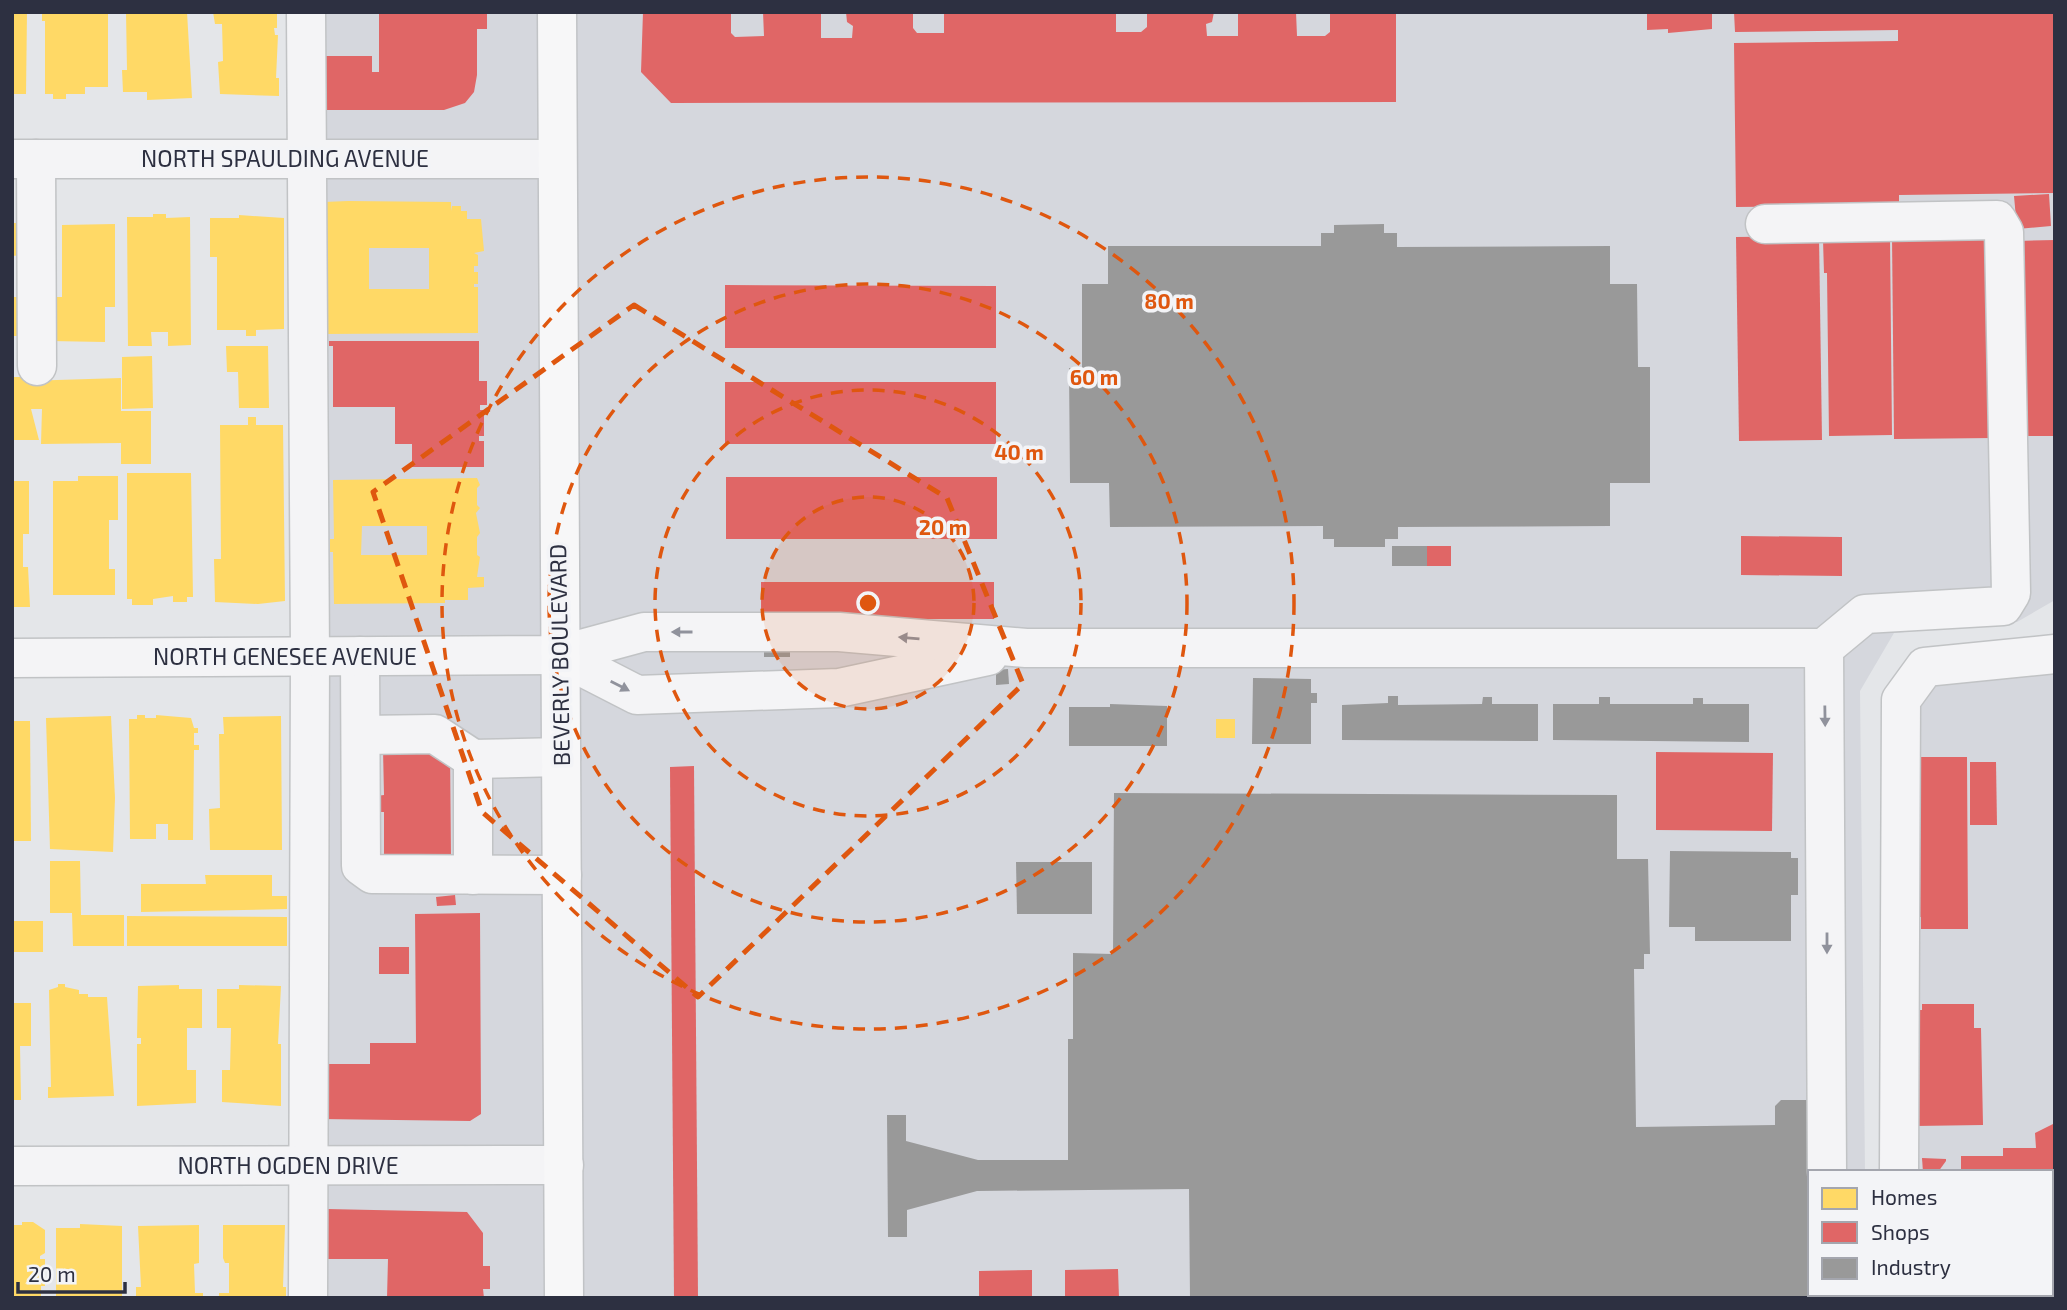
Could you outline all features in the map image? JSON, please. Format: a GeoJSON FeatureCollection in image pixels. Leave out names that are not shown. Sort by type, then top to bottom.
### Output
{"type":"FeatureCollection","features":[{"type":"Feature","properties":{"kind":"main road","name":"BEVERLY BOULEVARD"},"geometry":{"type":"LineString","coordinates":[[557,12],[564,1298]]}},
{"type":"Feature","properties":{"kind":"street"},"geometry":{"type":"LineString","coordinates":[[306,12],[310,656],[306,1165],[308,1298]]}},
{"type":"Feature","properties":{"kind":"street"},"geometry":{"type":"LineString","coordinates":[[24,159],[37,366]]}},
{"type":"Feature","properties":{"kind":"street","name":"NORTH SPAULDING AVENUE"},"geometry":{"type":"LineString","coordinates":[[24,159],[557,159]]}},
{"type":"Feature","properties":{"kind":"street"},"geometry":{"type":"LineString","coordinates":[[559,655],[644,632],[839,632],[1026,648],[1824,648],[1865,614],[2003,606],[2011,593],[2004,232],[1997,220],[1765,224]]}},
{"type":"Feature","properties":{"kind":"street"},"geometry":{"type":"LineString","coordinates":[[559,655],[637,695],[839,688],[1026,648]]}},
{"type":"Feature","properties":{"kind":"street"},"geometry":{"type":"LineString","coordinates":[[1824,648],[1827,1170]]}},
{"type":"Feature","properties":{"kind":"street"},"geometry":{"type":"LineString","coordinates":[[1899,1170],[1900,700],[1925,667],[2055,654]]}},
{"type":"Feature","properties":{"kind":"street","name":"NORTH GENESEE AVENUE"},"geometry":{"type":"LineString","coordinates":[[12,658],[559,655]]}},
{"type":"Feature","properties":{"kind":"street"},"geometry":{"type":"LineString","coordinates":[[360,656],[361,866]]}},
{"type":"Feature","properties":{"kind":"street"},"geometry":{"type":"LineString","coordinates":[[361,735],[435,734],[473,759],[561,757]]}},
{"type":"Feature","properties":{"kind":"street"},"geometry":{"type":"LineString","coordinates":[[472,875],[473,759]]}},
{"type":"Feature","properties":{"kind":"street"},"geometry":{"type":"LineString","coordinates":[[309,867],[361,866],[372,874],[562,876]]}},
{"type":"Feature","properties":{"kind":"street","name":"NORTH OGDEN DRIVE"},"geometry":{"type":"LineString","coordinates":[[12,1166],[564,1165]]}},
{"type":"Feature","properties":{"kind":"highlighted area"},"geometry":{"type":"Polygon","coordinates":[[[634,305],[947,498],[1023,684],[698,997],[482,812],[373,492],[634,305]]]}},
{"type":"Feature","properties":{"kind":"shaded area"},"geometry":{"type":"Polygon","coordinates":[[[301,12],[2055,12],[2055,600],[2017,622],[1894,633],[1860,691],[1865,1170],[1808,1170],[1808,1296],[1867,1298],[309,1298],[301,12]]]}},
{"type":"Feature","properties":{"kind":"shaded area"},"geometry":{"type":"Polygon","coordinates":[[[2055,654],[2055,1291],[2053,1170],[1899,1170],[1901,700],[1925,667],[2055,654]]]}},
{"type":"Feature","properties":{"kind":"building: Homes"},"geometry":{"type":"Polygon","coordinates":[[[12,12],[27,12],[26,94],[12,94],[12,12]]]}},
{"type":"Feature","properties":{"kind":"building: Homes"},"geometry":{"type":"Polygon","coordinates":[[[42,12],[108,12],[108,87],[85,87],[85,94],[66,94],[66,99],[53,99],[53,94],[45,94],[45,21],[42,21],[42,12]]]}},
{"type":"Feature","properties":{"kind":"building: Homes"},"geometry":{"type":"Polygon","coordinates":[[[126,12],[187,12],[192,98],[147,100],[147,92],[123,92],[122,70],[127,70],[126,12]]]}},
{"type":"Feature","properties":{"kind":"building: Homes"},"geometry":{"type":"Polygon","coordinates":[[[213,12],[277,12],[277,28],[274,28],[275,35],[278,35],[276,78],[279,78],[279,96],[220,94],[218,62],[223,61],[222,24],[215,24],[213,12]]]}},
{"type":"Feature","properties":{"kind":"building: Homes"},"geometry":{"type":"Polygon","coordinates":[[[324,202],[451,202],[451,211],[452,206],[461,206],[461,211],[467,211],[467,219],[481,219],[484,251],[474,253],[478,255],[478,266],[474,266],[474,272],[478,272],[478,284],[474,284],[474,287],[478,287],[478,333],[324,334],[324,202]],[[369,248],[369,289],[429,289],[429,248],[369,248]]]}},
{"type":"Feature","properties":{"kind":"building: Homes"},"geometry":{"type":"Polygon","coordinates":[[[153,214],[166,214],[166,218],[190,217],[191,345],[168,346],[168,332],[151,332],[152,346],[128,346],[127,217],[153,217],[153,214]]]}},
{"type":"Feature","properties":{"kind":"building: Homes"},"geometry":{"type":"Polygon","coordinates":[[[239,215],[284,218],[284,329],[256,330],[256,336],[246,336],[246,330],[217,330],[217,257],[210,257],[210,218],[239,218],[239,215]]]}},
{"type":"Feature","properties":{"kind":"building: Homes"},"geometry":{"type":"Polygon","coordinates":[[[12,223],[22,223],[22,255],[12,256],[12,223]]]}},
{"type":"Feature","properties":{"kind":"building: Homes"},"geometry":{"type":"Polygon","coordinates":[[[115,224],[115,307],[105,307],[105,342],[50,341],[55,297],[62,297],[62,225],[115,224]]]}},
{"type":"Feature","properties":{"kind":"building: Homes"},"geometry":{"type":"Polygon","coordinates":[[[12,297],[28,297],[29,336],[12,336],[12,297]]]}},
{"type":"Feature","properties":{"kind":"building: Homes"},"geometry":{"type":"Polygon","coordinates":[[[226,346],[268,346],[269,408],[239,408],[238,372],[227,372],[226,346]]]}},
{"type":"Feature","properties":{"kind":"building: Homes"},"geometry":{"type":"Polygon","coordinates":[[[152,356],[153,408],[122,409],[122,357],[152,356]]]}},
{"type":"Feature","properties":{"kind":"building: Homes"},"geometry":{"type":"Polygon","coordinates":[[[13,377],[25,377],[25,381],[121,378],[121,411],[151,411],[151,464],[121,464],[121,443],[41,444],[42,409],[31,409],[39,440],[12,440],[13,377]]]}},
{"type":"Feature","properties":{"kind":"building: Homes"},"geometry":{"type":"Polygon","coordinates":[[[248,417],[256,417],[256,425],[283,425],[285,601],[258,604],[215,602],[214,559],[221,559],[220,425],[248,425],[248,417]]]}},
{"type":"Feature","properties":{"kind":"building: Homes"},"geometry":{"type":"Polygon","coordinates":[[[127,473],[191,473],[193,597],[187,597],[187,602],[173,602],[173,596],[153,599],[153,605],[132,605],[132,599],[127,599],[127,473]]]}},
{"type":"Feature","properties":{"kind":"building: Homes"},"geometry":{"type":"Polygon","coordinates":[[[78,476],[118,476],[118,520],[109,520],[109,569],[115,569],[115,595],[53,595],[53,481],[78,481],[78,476]]]}},
{"type":"Feature","properties":{"kind":"building: Homes"},"geometry":{"type":"Polygon","coordinates":[[[477,478],[480,485],[477,488],[477,505],[480,508],[476,513],[480,533],[477,537],[477,555],[480,557],[477,577],[484,577],[484,587],[468,588],[468,600],[445,600],[445,603],[334,604],[333,552],[330,552],[330,539],[334,539],[333,480],[477,478]],[[362,526],[361,555],[427,555],[427,526],[362,526]]]}},
{"type":"Feature","properties":{"kind":"building: Homes"},"geometry":{"type":"Polygon","coordinates":[[[12,481],[29,481],[29,534],[23,534],[23,567],[28,567],[30,607],[12,607],[12,481]]]}},
{"type":"Feature","properties":{"kind":"building: Homes"},"geometry":{"type":"Polygon","coordinates":[[[137,715],[145,715],[145,718],[156,718],[156,715],[191,718],[194,728],[198,728],[198,733],[194,733],[194,745],[199,745],[199,750],[194,750],[193,840],[168,840],[168,824],[156,824],[156,839],[130,839],[129,719],[137,719],[137,715]]]}},
{"type":"Feature","properties":{"kind":"building: Homes"},"geometry":{"type":"Polygon","coordinates":[[[111,716],[115,798],[113,852],[50,849],[46,718],[111,716]]]}},
{"type":"Feature","properties":{"kind":"building: Homes"},"geometry":{"type":"Polygon","coordinates":[[[281,716],[282,850],[210,850],[209,809],[220,808],[219,734],[224,734],[223,717],[281,716]]]}},
{"type":"Feature","properties":{"kind":"building: Homes"},"geometry":{"type":"Polygon","coordinates":[[[1216,719],[1235,719],[1235,738],[1216,738],[1216,719]]]}},
{"type":"Feature","properties":{"kind":"building: Homes"},"geometry":{"type":"Polygon","coordinates":[[[12,721],[30,721],[31,841],[12,841],[12,721]]]}},
{"type":"Feature","properties":{"kind":"building: Homes"},"geometry":{"type":"Polygon","coordinates":[[[50,861],[80,861],[81,915],[124,915],[124,946],[73,946],[72,913],[50,913],[50,861]]]}},
{"type":"Feature","properties":{"kind":"building: Homes"},"geometry":{"type":"Polygon","coordinates":[[[205,875],[272,875],[272,896],[287,896],[287,909],[141,912],[141,884],[206,884],[205,875]]]}},
{"type":"Feature","properties":{"kind":"building: Homes"},"geometry":{"type":"Polygon","coordinates":[[[127,916],[287,917],[287,946],[127,946],[127,916]]]}},
{"type":"Feature","properties":{"kind":"building: Homes"},"geometry":{"type":"Polygon","coordinates":[[[12,921],[43,921],[43,952],[12,952],[12,921]]]}},
{"type":"Feature","properties":{"kind":"building: Homes"},"geometry":{"type":"Polygon","coordinates":[[[58,984],[79,990],[79,994],[88,994],[88,997],[107,997],[114,1096],[48,1098],[48,1087],[51,1087],[49,990],[58,987],[58,984]]]}},
{"type":"Feature","properties":{"kind":"building: Homes"},"geometry":{"type":"Polygon","coordinates":[[[179,985],[179,989],[202,989],[202,1028],[187,1028],[187,1070],[196,1070],[196,1103],[137,1106],[137,1044],[141,1044],[141,1038],[137,1038],[138,986],[179,985]]]}},
{"type":"Feature","properties":{"kind":"building: Homes"},"geometry":{"type":"Polygon","coordinates":[[[239,985],[281,986],[278,1044],[281,1044],[281,1106],[222,1102],[222,1070],[230,1070],[231,1028],[217,1028],[217,989],[239,989],[239,985]]]}},
{"type":"Feature","properties":{"kind":"building: Homes"},"geometry":{"type":"Polygon","coordinates":[[[12,1003],[31,1003],[31,1046],[20,1046],[21,1100],[12,1100],[12,1003]]]}},
{"type":"Feature","properties":{"kind":"building: Homes"},"geometry":{"type":"Polygon","coordinates":[[[22,1222],[33,1222],[45,1230],[45,1253],[40,1256],[40,1259],[45,1259],[45,1270],[41,1270],[40,1275],[45,1275],[41,1298],[12,1298],[12,1225],[22,1225],[22,1222]]]}},
{"type":"Feature","properties":{"kind":"building: Homes"},"geometry":{"type":"Polygon","coordinates":[[[80,1224],[122,1226],[122,1298],[56,1298],[56,1228],[80,1228],[80,1224]]]}},
{"type":"Feature","properties":{"kind":"building: Homes"},"geometry":{"type":"Polygon","coordinates":[[[199,1225],[199,1263],[194,1264],[195,1293],[203,1293],[203,1298],[136,1298],[136,1287],[141,1287],[138,1226],[199,1225]]]}},
{"type":"Feature","properties":{"kind":"building: Homes"},"geometry":{"type":"Polygon","coordinates":[[[223,1225],[285,1225],[283,1287],[286,1287],[286,1298],[219,1298],[219,1293],[229,1293],[229,1263],[225,1263],[223,1258],[223,1225]]]}},
{"type":"Feature","properties":{"kind":"building: Shops"},"geometry":{"type":"Polygon","coordinates":[[[379,12],[487,12],[487,29],[477,29],[477,75],[474,92],[465,103],[444,110],[317,110],[317,56],[372,56],[372,72],[379,72],[379,12]]]}},
{"type":"Feature","properties":{"kind":"building: Shops"},"geometry":{"type":"Polygon","coordinates":[[[643,12],[731,12],[731,33],[735,37],[764,36],[763,12],[821,12],[821,38],[852,38],[853,26],[847,22],[846,12],[913,12],[913,28],[917,33],[944,33],[944,12],[1116,12],[1116,32],[1141,32],[1147,27],[1147,12],[1214,12],[1212,22],[1206,24],[1207,36],[1238,36],[1238,12],[1296,12],[1297,36],[1325,36],[1330,32],[1330,12],[1396,12],[1396,102],[671,103],[641,72],[643,12]]]}},
{"type":"Feature","properties":{"kind":"building: Shops"},"geometry":{"type":"Polygon","coordinates":[[[1647,12],[1712,12],[1712,29],[1668,33],[1668,29],[1647,30],[1647,12]]]}},
{"type":"Feature","properties":{"kind":"building: Shops"},"geometry":{"type":"Polygon","coordinates":[[[1734,12],[2055,12],[2055,193],[1899,195],[1899,205],[1736,207],[1734,43],[1898,41],[1898,30],[1735,32],[1734,12]]]}},
{"type":"Feature","properties":{"kind":"building: Shops"},"geometry":{"type":"Polygon","coordinates":[[[2049,194],[2051,226],[2017,229],[2014,196],[2049,194]]]}},
{"type":"Feature","properties":{"kind":"building: Shops"},"geometry":{"type":"Polygon","coordinates":[[[1992,234],[1994,438],[1894,439],[1892,235],[1992,234]]]}},
{"type":"Feature","properties":{"kind":"building: Shops"},"geometry":{"type":"Polygon","coordinates":[[[1819,236],[1822,440],[1739,441],[1736,237],[1819,236]]]}},
{"type":"Feature","properties":{"kind":"building: Shops"},"geometry":{"type":"Polygon","coordinates":[[[1890,239],[1892,435],[1829,436],[1827,273],[1824,273],[1823,240],[1890,239]]]}},
{"type":"Feature","properties":{"kind":"building: Shops"},"geometry":{"type":"Polygon","coordinates":[[[2055,240],[2055,436],[2020,436],[2017,241],[2055,240]]]}},
{"type":"Feature","properties":{"kind":"building: Shops"},"geometry":{"type":"Polygon","coordinates":[[[725,285],[996,286],[996,348],[725,348],[725,285]]]}},
{"type":"Feature","properties":{"kind":"building: Shops"},"geometry":{"type":"Polygon","coordinates":[[[329,341],[479,341],[479,381],[487,381],[487,405],[480,405],[480,410],[484,410],[484,436],[479,436],[479,441],[484,441],[484,467],[412,467],[412,444],[395,444],[395,407],[333,407],[333,346],[329,346],[329,341]]]}},
{"type":"Feature","properties":{"kind":"building: Shops"},"geometry":{"type":"Polygon","coordinates":[[[725,382],[996,382],[996,444],[725,444],[725,382]]]}},
{"type":"Feature","properties":{"kind":"building: Shops"},"geometry":{"type":"Polygon","coordinates":[[[726,477],[997,477],[997,539],[726,539],[726,477]]]}},
{"type":"Feature","properties":{"kind":"building: Shops"},"geometry":{"type":"Polygon","coordinates":[[[1741,536],[1842,537],[1842,576],[1741,575],[1741,536]]]}},
{"type":"Feature","properties":{"kind":"building: Shops"},"geometry":{"type":"Polygon","coordinates":[[[1427,546],[1451,546],[1451,566],[1427,566],[1427,546]]]}},
{"type":"Feature","properties":{"kind":"building: Shops"},"geometry":{"type":"Polygon","coordinates":[[[761,582],[994,582],[994,619],[761,619],[761,582]]]}},
{"type":"Feature","properties":{"kind":"building: Shops"},"geometry":{"type":"Polygon","coordinates":[[[383,749],[450,749],[451,857],[384,858],[384,812],[370,812],[376,796],[384,795],[383,749]]]}},
{"type":"Feature","properties":{"kind":"building: Shops"},"geometry":{"type":"Polygon","coordinates":[[[1656,752],[1773,753],[1772,831],[1656,830],[1656,752]]]}},
{"type":"Feature","properties":{"kind":"building: Shops"},"geometry":{"type":"Polygon","coordinates":[[[1921,757],[1967,757],[1968,929],[1921,929],[1921,917],[1912,917],[1913,767],[1921,767],[1921,757]]]}},
{"type":"Feature","properties":{"kind":"building: Shops"},"geometry":{"type":"Polygon","coordinates":[[[1970,762],[1996,762],[1997,825],[1970,825],[1970,762]]]}},
{"type":"Feature","properties":{"kind":"building: Shops"},"geometry":{"type":"Polygon","coordinates":[[[694,766],[698,1298],[674,1298],[670,767],[694,766]]]}},
{"type":"Feature","properties":{"kind":"building: Shops"},"geometry":{"type":"Polygon","coordinates":[[[455,895],[456,905],[437,906],[436,897],[455,895]]]}},
{"type":"Feature","properties":{"kind":"building: Shops"},"geometry":{"type":"Polygon","coordinates":[[[480,913],[481,1114],[470,1121],[321,1119],[321,1064],[370,1064],[370,1043],[416,1043],[415,914],[480,913]]]}},
{"type":"Feature","properties":{"kind":"building: Shops"},"geometry":{"type":"Polygon","coordinates":[[[379,947],[409,947],[409,974],[379,974],[379,947]]]}},
{"type":"Feature","properties":{"kind":"building: Shops"},"geometry":{"type":"Polygon","coordinates":[[[1922,1004],[1974,1004],[1974,1028],[1981,1028],[1983,1125],[1915,1126],[1914,1010],[1922,1010],[1922,1004]]]}},
{"type":"Feature","properties":{"kind":"building: Shops"},"geometry":{"type":"Polygon","coordinates":[[[2055,1123],[2055,1276],[2053,1170],[1961,1170],[1961,1156],[2003,1156],[2003,1148],[2036,1148],[2035,1133],[2055,1123]]]}},
{"type":"Feature","properties":{"kind":"building: Shops"},"geometry":{"type":"Polygon","coordinates":[[[1922,1158],[1946,1159],[1939,1170],[1923,1170],[1922,1158]]]}},
{"type":"Feature","properties":{"kind":"building: Shops"},"geometry":{"type":"Polygon","coordinates":[[[327,1209],[467,1212],[483,1233],[483,1266],[490,1266],[490,1289],[483,1289],[484,1298],[387,1298],[388,1259],[326,1259],[327,1209]]]}},
{"type":"Feature","properties":{"kind":"building: Shops"},"geometry":{"type":"Polygon","coordinates":[[[1118,1269],[1119,1298],[1065,1298],[1065,1270],[1118,1269]]]}},
{"type":"Feature","properties":{"kind":"building: Shops"},"geometry":{"type":"Polygon","coordinates":[[[1032,1270],[1032,1298],[979,1298],[979,1271],[1032,1270]]]}},
{"type":"Feature","properties":{"kind":"building: Industry"},"geometry":{"type":"Polygon","coordinates":[[[1384,224],[1384,233],[1397,233],[1397,247],[1610,246],[1610,284],[1637,284],[1638,367],[1650,367],[1650,483],[1610,483],[1610,526],[1398,527],[1398,539],[1385,539],[1385,547],[1334,547],[1334,539],[1323,539],[1323,526],[1110,527],[1109,483],[1070,483],[1069,368],[1082,368],[1082,284],[1108,284],[1108,246],[1321,246],[1321,233],[1334,233],[1334,225],[1384,224]]]}},
{"type":"Feature","properties":{"kind":"building: Industry"},"geometry":{"type":"Polygon","coordinates":[[[1392,546],[1427,546],[1427,566],[1392,566],[1392,546]]]}},
{"type":"Feature","properties":{"kind":"building: Industry"},"geometry":{"type":"Polygon","coordinates":[[[764,641],[790,641],[790,657],[764,657],[764,641]]]}},
{"type":"Feature","properties":{"kind":"building: Industry"},"geometry":{"type":"Polygon","coordinates":[[[1008,669],[1009,684],[996,685],[996,670],[1008,669]]]}},
{"type":"Feature","properties":{"kind":"building: Industry"},"geometry":{"type":"Polygon","coordinates":[[[1253,678],[1311,679],[1311,693],[1317,693],[1317,703],[1311,703],[1311,744],[1252,744],[1253,678]]]}},
{"type":"Feature","properties":{"kind":"building: Industry"},"geometry":{"type":"Polygon","coordinates":[[[1388,696],[1398,696],[1398,705],[1482,704],[1483,697],[1492,697],[1492,704],[1538,704],[1538,741],[1342,740],[1342,705],[1388,703],[1388,696]]]}},
{"type":"Feature","properties":{"kind":"building: Industry"},"geometry":{"type":"Polygon","coordinates":[[[1599,697],[1610,697],[1610,704],[1693,704],[1693,698],[1703,698],[1703,704],[1749,704],[1749,742],[1553,740],[1553,704],[1599,704],[1599,697]]]}},
{"type":"Feature","properties":{"kind":"building: Industry"},"geometry":{"type":"Polygon","coordinates":[[[1110,704],[1167,706],[1167,746],[1069,746],[1069,707],[1110,707],[1110,704]]]}},
{"type":"Feature","properties":{"kind":"building: Industry"},"geometry":{"type":"Polygon","coordinates":[[[1114,793],[1617,795],[1617,859],[1648,859],[1650,954],[1644,954],[1644,969],[1634,969],[1636,1127],[1775,1125],[1775,1106],[1781,1100],[1810,1100],[1810,1298],[1190,1298],[1189,1189],[977,1191],[907,1210],[907,1237],[888,1237],[887,1115],[906,1115],[906,1141],[978,1160],[1068,1160],[1068,1039],[1073,1039],[1073,953],[1113,954],[1114,793]]]}},
{"type":"Feature","properties":{"kind":"building: Industry"},"geometry":{"type":"Polygon","coordinates":[[[1670,851],[1791,852],[1791,858],[1798,858],[1798,895],[1791,895],[1791,941],[1695,941],[1695,927],[1669,927],[1670,851]]]}},
{"type":"Feature","properties":{"kind":"building: Industry"},"geometry":{"type":"Polygon","coordinates":[[[1016,862],[1092,862],[1092,914],[1017,914],[1016,862]]]}}]}
